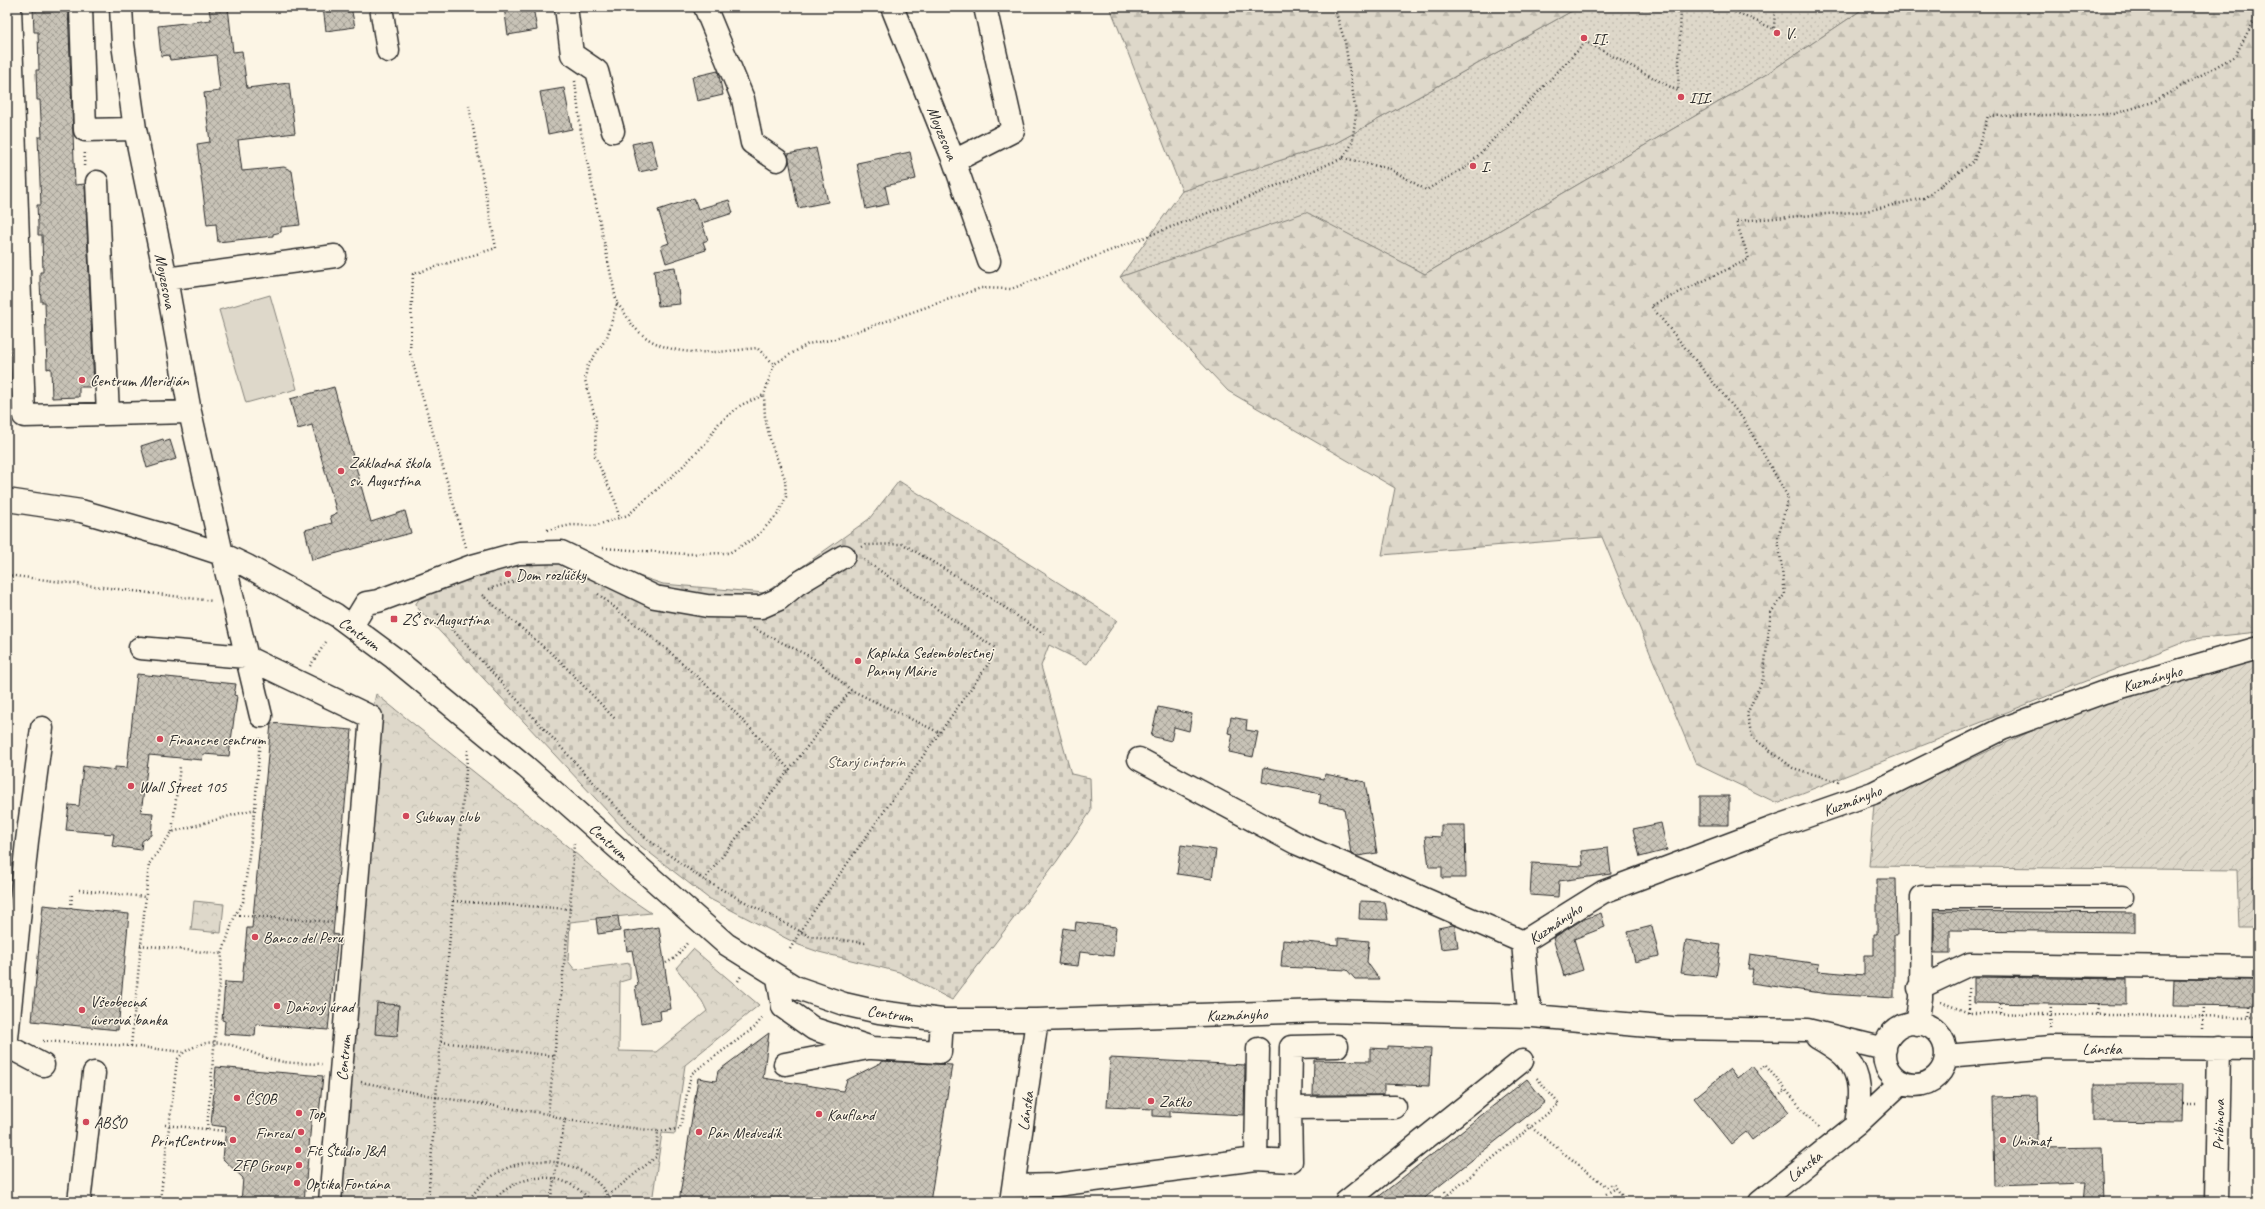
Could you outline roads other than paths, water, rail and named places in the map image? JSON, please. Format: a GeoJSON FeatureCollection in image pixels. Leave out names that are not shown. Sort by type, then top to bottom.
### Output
{"type":"FeatureCollection","features":[{"type":"Feature","properties":{"kind":"street"},"geometry":{"type":"LineString","coordinates":[[10,7],[24,416],[190,412]]}},
{"type":"Feature","properties":{"kind":"street"},"geometry":{"type":"LineString","coordinates":[[81,7],[85,130],[135,129]]}},
{"type":"Feature","properties":{"kind":"street","name":"Moyzesova"},"geometry":{"type":"LineString","coordinates":[[121,7],[123,44],[135,129],[166,279],[190,412],[222,554]]}},
{"type":"Feature","properties":{"kind":"street"},"geometry":{"type":"LineString","coordinates":[[381,7],[388,51]]}},
{"type":"Feature","properties":{"kind":"street"},"geometry":{"type":"LineString","coordinates":[[566,7],[572,54],[597,71],[613,131]]}},
{"type":"Feature","properties":{"kind":"street"},"geometry":{"type":"LineString","coordinates":[[705,7],[743,99],[752,143],[777,160]]}},
{"type":"Feature","properties":{"kind":"street","name":"Moyzesova"},"geometry":{"type":"LineString","coordinates":[[892,7],[954,161],[990,261]]}},
{"type":"Feature","properties":{"kind":"street"},"geometry":{"type":"LineString","coordinates":[[954,161],[1013,131],[985,7]]}},
{"type":"Feature","properties":{"kind":"street"},"geometry":{"type":"LineString","coordinates":[[97,182],[108,414]]}},
{"type":"Feature","properties":{"kind":"street"},"geometry":{"type":"LineString","coordinates":[[166,279],[335,256]]}},
{"type":"Feature","properties":{"kind":"street","name":"Centrum"},"geometry":{"type":"LineString","coordinates":[[16,501],[81,511],[164,535],[222,554],[287,587],[352,626],[394,658],[526,767],[726,944],[778,978],[795,987],[849,1006],[879,1012],[942,1020],[1037,1020]]}},
{"type":"Feature","properties":{"kind":"street"},"geometry":{"type":"LineString","coordinates":[[352,626],[366,603],[378,601],[423,601],[472,566],[519,553],[561,552],[655,597],[715,606],[761,607],[779,599],[797,584],[844,556]]}},
{"type":"Feature","properties":{"kind":"street"},"geometry":{"type":"LineString","coordinates":[[222,554],[236,606],[246,657],[261,716]]}},
{"type":"Feature","properties":{"kind":"street","name":"Centrum"},"geometry":{"type":"LineString","coordinates":[[140,648],[246,657],[371,717],[330,1202]]}},
{"type":"Feature","properties":{"kind":"street","name":"Kuzmányho"},"geometry":{"type":"LineString","coordinates":[[1533,1016],[1528,1001],[1524,942],[1603,892],[1873,793],[2002,729],[2104,692],[2258,648]]}},
{"type":"Feature","properties":{"kind":"street"},"geometry":{"type":"LineString","coordinates":[[7,1038],[27,841],[42,728]]}},
{"type":"Feature","properties":{"kind":"street"},"geometry":{"type":"LineString","coordinates":[[1139,759],[1296,843],[1524,942]]}},
{"type":"Feature","properties":{"kind":"street"},"geometry":{"type":"LineString","coordinates":[[1926,994],[1922,897],[2122,897]]}},
{"type":"Feature","properties":{"kind":"street"},"geometry":{"type":"LineString","coordinates":[[1917,1024],[1921,998],[1970,964],[2258,968]]}},
{"type":"Feature","properties":{"kind":"street"},"geometry":{"type":"LineString","coordinates":[[778,978],[783,1007],[814,1029],[872,1048]]}},
{"type":"Feature","properties":{"kind":"street","name":"Kuzmányho"},"geometry":{"type":"LineString","coordinates":[[1037,1020],[1324,1011],[1533,1016],[1672,1028],[1807,1030],[1885,1049]]}},
{"type":"Feature","properties":{"kind":"street"},"geometry":{"type":"LineString","coordinates":[[785,1064],[872,1048],[940,1052],[942,1020]]}},
{"type":"Feature","properties":{"kind":"street","name":"Lánska"},"geometry":{"type":"LineString","coordinates":[[1012,1194],[1037,1020]]}},
{"type":"Feature","properties":{"kind":"street"},"geometry":{"type":"LineString","coordinates":[[1917,1024],[1926,1026],[1938,1034],[1945,1046],[1946,1056],[1942,1070],[1931,1081],[1917,1085],[1902,1082],[1888,1068],[1885,1057],[1885,1049],[1895,1032],[1907,1025],[1917,1024]]}},
{"type":"Feature","properties":{"kind":"street"},"geometry":{"type":"LineString","coordinates":[[1807,1030],[1847,1058],[1857,1077],[1860,1096],[1856,1125]]}},
{"type":"Feature","properties":{"kind":"street"},"geometry":{"type":"LineString","coordinates":[[7,1046],[43,1065]]}},
{"type":"Feature","properties":{"kind":"street"},"geometry":{"type":"LineString","coordinates":[[1012,1194],[1056,1185],[1256,1159],[1291,1161],[1291,1047],[1337,1046]]}},
{"type":"Feature","properties":{"kind":"street","name":"Lánska"},"geometry":{"type":"LineString","coordinates":[[1946,1056],[2050,1047],[2258,1049]]}},
{"type":"Feature","properties":{"kind":"street","name":"Pribinova"},"geometry":{"type":"LineString","coordinates":[[2216,1202],[2220,1048]]}},
{"type":"Feature","properties":{"kind":"street"},"geometry":{"type":"LineString","coordinates":[[1256,1159],[1258,1049]]}},
{"type":"Feature","properties":{"kind":"street"},"geometry":{"type":"LineString","coordinates":[[1346,1202],[1522,1061]]}},
{"type":"Feature","properties":{"kind":"street"},"geometry":{"type":"LineString","coordinates":[[79,1202],[94,1073]]}},
{"type":"Feature","properties":{"kind":"street","name":"Lánska"},"geometry":{"type":"LineString","coordinates":[[1760,1202],[1856,1125],[1902,1082]]}},
{"type":"Feature","properties":{"kind":"street"},"geometry":{"type":"LineString","coordinates":[[1290,1108],[1394,1107]]}},
{"type":"Feature","properties":{"kind":"place","name":"V."},"geometry":{"type":"Point","coordinates":[1777,33]}},
{"type":"Feature","properties":{"kind":"place","name":"II."},"geometry":{"type":"Point","coordinates":[1584,38]}},
{"type":"Feature","properties":{"kind":"place","name":"III."},"geometry":{"type":"Point","coordinates":[1681,97]}},
{"type":"Feature","properties":{"kind":"place","name":"I."},"geometry":{"type":"Point","coordinates":[1473,166]}},
{"type":"Feature","properties":{"kind":"place","name":"Centrum Meridián"},"geometry":{"type":"Point","coordinates":[82,380]}},
{"type":"Feature","properties":{"kind":"place","name":"Základná škola sv. Augustína"},"geometry":{"type":"Point","coordinates":[341,471]}},
{"type":"Feature","properties":{"kind":"place","name":"Dom rozlúčky"},"geometry":{"type":"Point","coordinates":[508,574]}},
{"type":"Feature","properties":{"kind":"place","name":"ZŠ sv.Augustína"},"geometry":{"type":"Point","coordinates":[394,619]}},
{"type":"Feature","properties":{"kind":"place","name":"Kaplnka Sedembolestnej Panny Márie"},"geometry":{"type":"Point","coordinates":[858,661]}},
{"type":"Feature","properties":{"kind":"place","name":"Financne centrum"},"geometry":{"type":"Point","coordinates":[160,739]}},
{"type":"Feature","properties":{"kind":"place","name":"Wall Street 105"},"geometry":{"type":"Point","coordinates":[131,786]}},
{"type":"Feature","properties":{"kind":"place","name":"Subway club"},"geometry":{"type":"Point","coordinates":[406,816]}},
{"type":"Feature","properties":{"kind":"place","name":"Banco del Peru"},"geometry":{"type":"Point","coordinates":[255,937]}},
{"type":"Feature","properties":{"kind":"place","name":"Daňový úrad"},"geometry":{"type":"Point","coordinates":[277,1006]}},
{"type":"Feature","properties":{"kind":"place","name":"Všeobecná úverová banka"},"geometry":{"type":"Point","coordinates":[82,1010]}},
{"type":"Feature","properties":{"kind":"place","name":"ČSOB"},"geometry":{"type":"Point","coordinates":[237,1098]}},
{"type":"Feature","properties":{"kind":"place","name":"Zaťko"},"geometry":{"type":"Point","coordinates":[1151,1101]}},
{"type":"Feature","properties":{"kind":"place","name":"Top"},"geometry":{"type":"Point","coordinates":[299,1113]}},
{"type":"Feature","properties":{"kind":"place","name":"Kaufland"},"geometry":{"type":"Point","coordinates":[819,1114]}},
{"type":"Feature","properties":{"kind":"place","name":"ABŠO"},"geometry":{"type":"Point","coordinates":[86,1122]}},
{"type":"Feature","properties":{"kind":"place","name":"Finreal"},"geometry":{"type":"Point","coordinates":[301,1132]}},
{"type":"Feature","properties":{"kind":"place","name":"Pán Medvedík"},"geometry":{"type":"Point","coordinates":[699,1132]}},
{"type":"Feature","properties":{"kind":"place","name":"PrintCentrum"},"geometry":{"type":"Point","coordinates":[233,1140]}},
{"type":"Feature","properties":{"kind":"place","name":"Unimat"},"geometry":{"type":"Point","coordinates":[2003,1140]}},
{"type":"Feature","properties":{"kind":"place","name":"Fit Štúdio J&A"},"geometry":{"type":"Point","coordinates":[298,1150]}},
{"type":"Feature","properties":{"kind":"place","name":"ZFP Group"},"geometry":{"type":"Point","coordinates":[299,1165]}},
{"type":"Feature","properties":{"kind":"place","name":"Optika Fontána"},"geometry":{"type":"Point","coordinates":[297,1183]}},
{"type":"Feature","properties":{"kind":"park label","name":"Starý cintorín"},"geometry":{"type":"Point","coordinates":[866,761]}}]}
